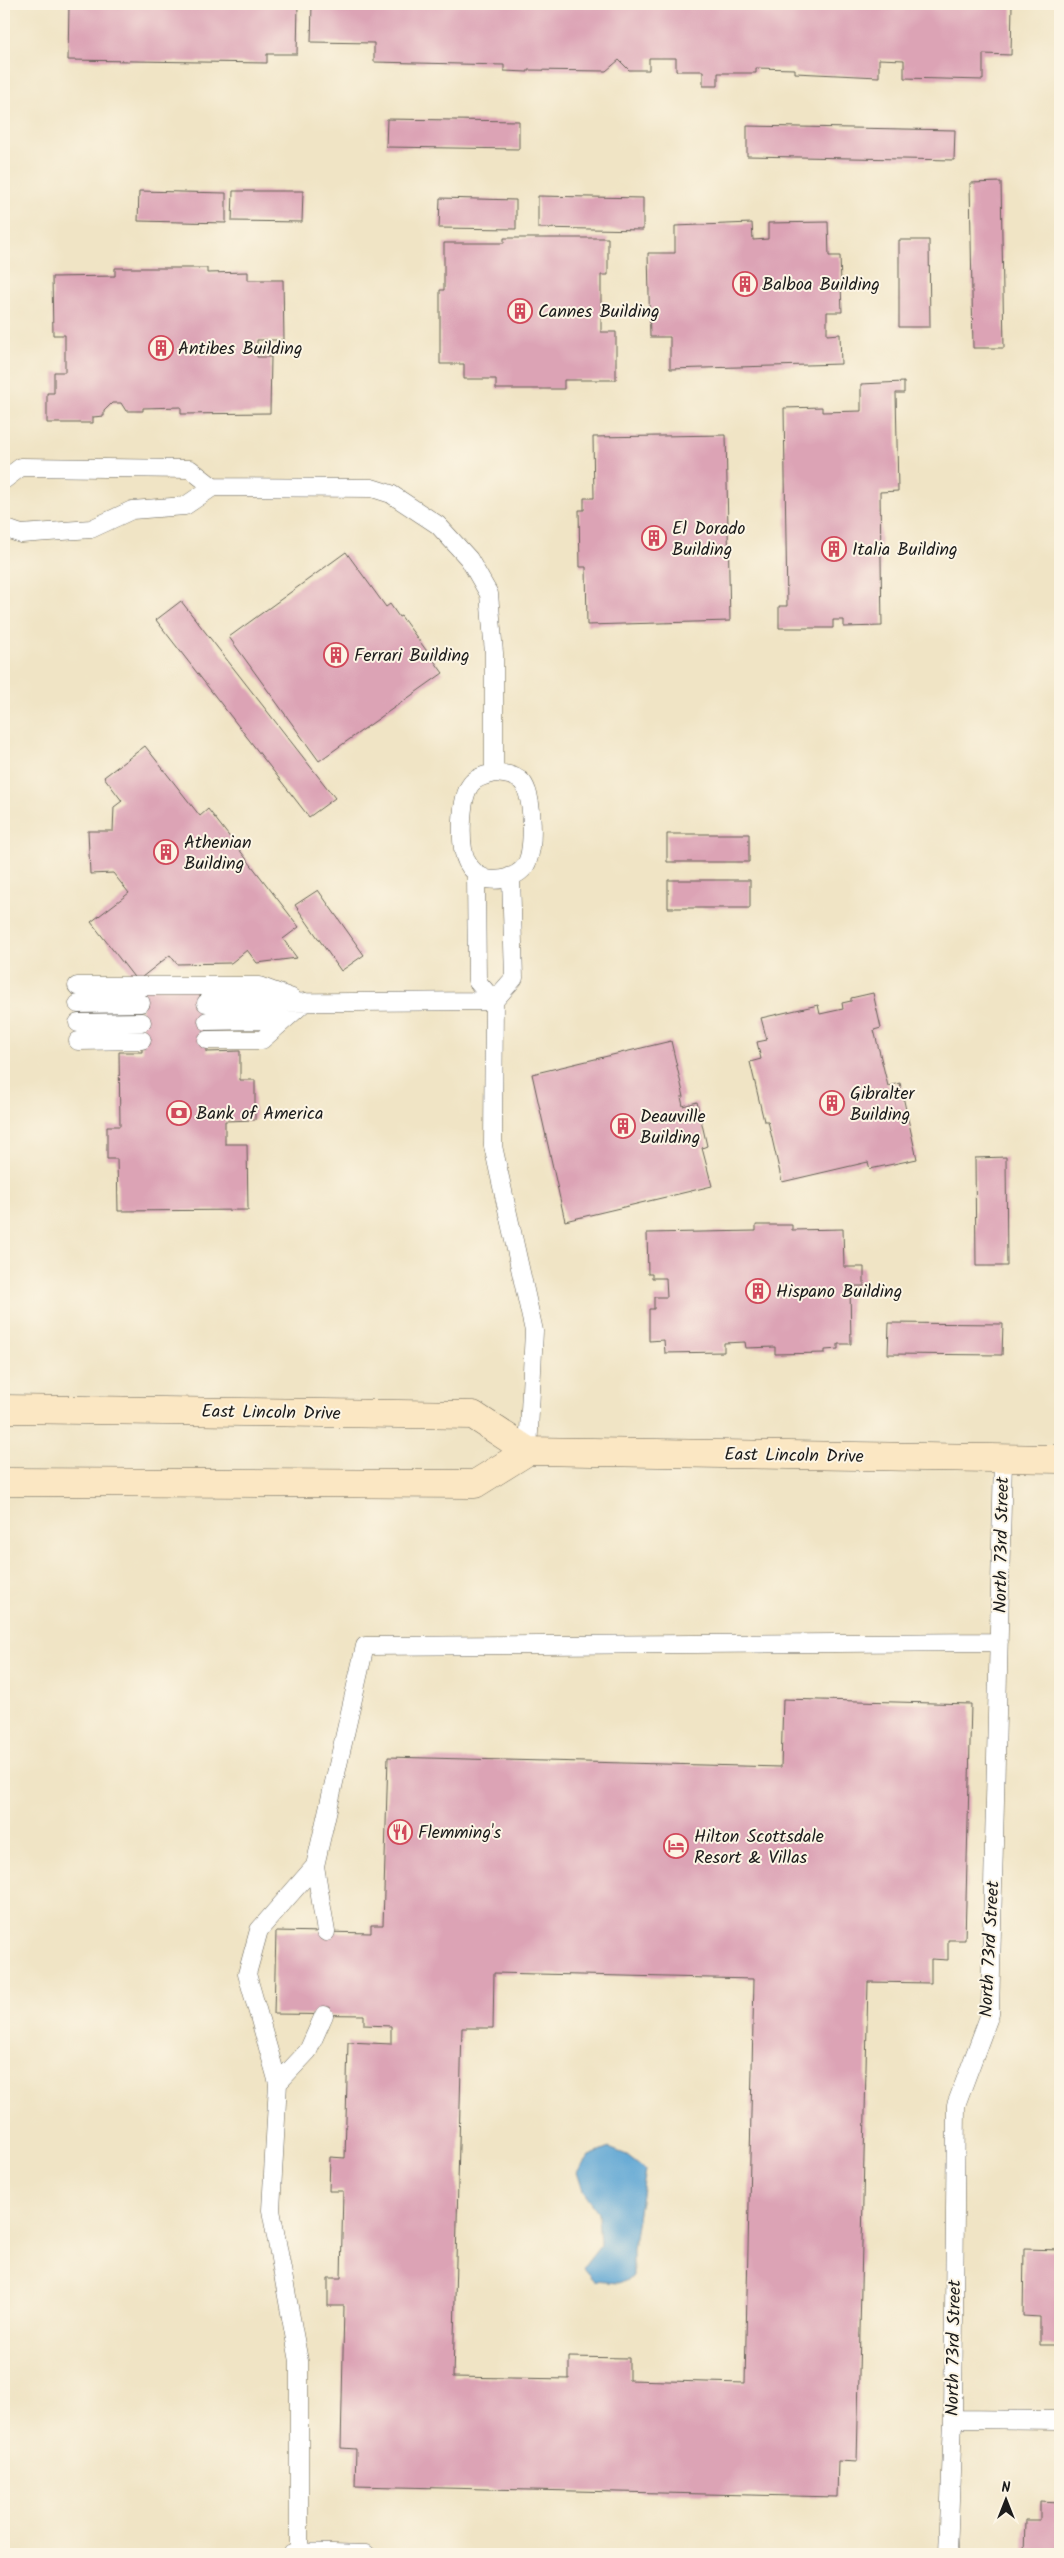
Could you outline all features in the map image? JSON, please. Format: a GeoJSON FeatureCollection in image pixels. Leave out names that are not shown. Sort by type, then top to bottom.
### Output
{"type":"FeatureCollection","features":[{"type":"Feature","properties":{"kind":"main road","name":"East Lincoln Drive"},"geometry":{"type":"LineString","coordinates":[[4,1409],[473,1415],[528,1451],[1060,1460]]}},
{"type":"Feature","properties":{"kind":"main road"},"geometry":{"type":"LineString","coordinates":[[4,1482],[475,1484],[528,1451]]}},
{"type":"Feature","properties":{"kind":"lane"},"geometry":{"type":"LineString","coordinates":[[4,480],[21,466],[190,469],[213,487]]}},
{"type":"Feature","properties":{"kind":"lane"},"geometry":{"type":"LineString","coordinates":[[4,528],[22,534],[91,529],[132,510],[185,506],[213,487],[372,488],[391,494],[438,525],[469,559],[489,594],[494,653],[494,773]]}},
{"type":"Feature","properties":{"kind":"lane"},"geometry":{"type":"LineString","coordinates":[[494,773],[506,774],[520,780],[528,791],[531,806],[528,862],[518,874],[494,879],[476,874],[466,861],[463,850],[463,806],[471,784],[480,777],[494,773]]}},
{"type":"Feature","properties":{"kind":"lane"},"geometry":{"type":"LineString","coordinates":[[476,874],[477,981],[494,1001]]}},
{"type":"Feature","properties":{"kind":"lane"},"geometry":{"type":"LineString","coordinates":[[512,876],[514,978],[494,1001],[493,1146],[534,1331],[528,1451]]}},
{"type":"Feature","properties":{"kind":"lane"},"geometry":{"type":"LineString","coordinates":[[77,986],[259,986],[305,1002]]}},
{"type":"Feature","properties":{"kind":"lane"},"geometry":{"type":"LineString","coordinates":[[206,1003],[494,1001]]}},
{"type":"Feature","properties":{"kind":"lane"},"geometry":{"type":"LineString","coordinates":[[207,1022],[262,1020],[305,1002]]}},
{"type":"Feature","properties":{"kind":"lane"},"geometry":{"type":"LineString","coordinates":[[207,1040],[262,1040],[305,1002]]}},
{"type":"Feature","properties":{"kind":"lane"},"geometry":{"type":"LineString","coordinates":[[78,1004],[141,1003]]}},
{"type":"Feature","properties":{"kind":"lane"},"geometry":{"type":"LineString","coordinates":[[78,1023],[142,1022]]}},
{"type":"Feature","properties":{"kind":"lane"},"geometry":{"type":"LineString","coordinates":[[78,1041],[142,1040]]}},
{"type":"Feature","properties":{"kind":"lane","name":"North 73rd Street"},"geometry":{"type":"LineString","coordinates":[[948,2554],[953,2419],[956,2104],[990,2014],[1003,1459]]}},
{"type":"Feature","properties":{"kind":"lane"},"geometry":{"type":"LineString","coordinates":[[326,1932],[315,1866],[365,1646],[999,1642]]}},
{"type":"Feature","properties":{"kind":"lane"},"geometry":{"type":"LineString","coordinates":[[315,1866],[259,1930],[247,1974],[278,2083],[271,2210],[299,2361],[296,2553],[366,2554]]}},
{"type":"Feature","properties":{"kind":"lane"},"geometry":{"type":"LineString","coordinates":[[278,2083],[308,2051],[324,2015]]}},
{"type":"Feature","properties":{"kind":"lane"},"geometry":{"type":"LineString","coordinates":[[953,2419],[1060,2420]]}},
{"type":"Feature","properties":{"kind":"water"},"geometry":{"type":"Polygon","coordinates":[[[609,2148],[627,2155],[646,2170],[633,2249],[633,2276],[619,2283],[594,2281],[583,2268],[600,2246],[598,2212],[583,2191],[577,2172],[589,2156],[609,2148]]]}},
{"type":"Feature","properties":{"kind":"building"},"geometry":{"type":"Polygon","coordinates":[[[69,4],[298,4],[297,54],[267,54],[267,63],[68,60],[69,4]]]}},
{"type":"Feature","properties":{"kind":"building"},"geometry":{"type":"Polygon","coordinates":[[[312,4],[1012,4],[1011,55],[983,54],[983,80],[904,78],[904,60],[879,59],[879,77],[795,73],[795,69],[756,68],[756,73],[718,73],[718,86],[703,86],[703,71],[676,71],[676,58],[649,58],[649,70],[629,70],[619,60],[606,71],[528,70],[528,72],[504,71],[504,65],[374,62],[374,43],[311,42],[312,4]]]}},
{"type":"Feature","properties":{"kind":"building"},"geometry":{"type":"Polygon","coordinates":[[[387,119],[519,121],[519,149],[386,147],[387,119]]]}},
{"type":"Feature","properties":{"kind":"building"},"geometry":{"type":"Polygon","coordinates":[[[747,126],[955,130],[954,160],[747,156],[747,126]]]}},
{"type":"Feature","properties":{"kind":"building"},"geometry":{"type":"Polygon","coordinates":[[[1001,182],[1004,348],[973,348],[970,183],[1001,182]]]}},
{"type":"Feature","properties":{"kind":"building"},"geometry":{"type":"Polygon","coordinates":[[[139,191],[226,193],[226,223],[138,221],[139,191]]]}},
{"type":"Feature","properties":{"kind":"building"},"geometry":{"type":"Polygon","coordinates":[[[233,191],[303,191],[302,222],[232,221],[233,191]]]}},
{"type":"Feature","properties":{"kind":"building"},"geometry":{"type":"Polygon","coordinates":[[[538,196],[643,198],[643,230],[538,228],[538,196]]]}},
{"type":"Feature","properties":{"kind":"building"},"geometry":{"type":"Polygon","coordinates":[[[440,198],[516,200],[516,229],[439,228],[440,198]]]}},
{"type":"Feature","properties":{"kind":"building","name":"Balboa Building"},"geometry":{"type":"Polygon","coordinates":[[[828,222],[829,256],[840,256],[842,312],[827,312],[827,335],[840,334],[841,364],[670,369],[670,337],[650,337],[648,253],[675,253],[675,226],[752,223],[753,240],[768,239],[768,223],[828,222]]]}},
{"type":"Feature","properties":{"kind":"building","name":"Cannes Building"},"geometry":{"type":"Polygon","coordinates":[[[504,238],[608,238],[608,275],[601,275],[601,332],[616,332],[616,380],[564,380],[564,389],[496,389],[496,379],[464,379],[464,364],[440,364],[440,290],[444,290],[444,243],[504,243],[504,238]]]}},
{"type":"Feature","properties":{"kind":"building"},"geometry":{"type":"Polygon","coordinates":[[[899,240],[929,240],[930,327],[899,327],[899,240]]]}},
{"type":"Feature","properties":{"kind":"building","name":"Antibes Building"},"geometry":{"type":"Polygon","coordinates":[[[115,268],[207,268],[207,273],[248,272],[248,280],[283,280],[284,340],[257,340],[257,357],[271,357],[270,413],[181,414],[181,407],[143,408],[143,411],[126,411],[121,403],[112,403],[104,411],[104,416],[93,417],[93,423],[47,423],[47,393],[54,393],[54,372],[65,372],[65,335],[53,335],[52,277],[115,276],[115,268]]]}},
{"type":"Feature","properties":{"kind":"building"},"geometry":{"type":"Polygon","coordinates":[[[1059,288],[1060,371],[1057,371],[1059,288]]]}},
{"type":"Feature","properties":{"kind":"building","name":"Italia Building"},"geometry":{"type":"Polygon","coordinates":[[[904,382],[904,393],[896,393],[898,491],[880,492],[882,626],[844,627],[844,620],[833,620],[833,628],[779,628],[779,606],[787,606],[784,408],[822,407],[822,412],[861,411],[861,384],[904,382]]]}},
{"type":"Feature","properties":{"kind":"building","name":"El Dorado Building"},"geometry":{"type":"Polygon","coordinates":[[[726,435],[730,621],[587,625],[586,567],[580,567],[579,510],[584,510],[584,498],[594,498],[593,437],[726,435]]]}},
{"type":"Feature","properties":{"kind":"building","name":"Ferrari Building"},"geometry":{"type":"Polygon","coordinates":[[[346,552],[386,607],[390,604],[399,617],[401,616],[443,673],[319,761],[229,637],[346,552]]]}},
{"type":"Feature","properties":{"kind":"building"},"geometry":{"type":"Polygon","coordinates":[[[181,601],[335,798],[309,817],[156,620],[181,601]]]}},
{"type":"Feature","properties":{"kind":"building","name":"Athenian Building"},"geometry":{"type":"Polygon","coordinates":[[[145,746],[200,816],[208,809],[299,927],[283,939],[297,958],[257,963],[247,950],[231,963],[177,964],[170,955],[137,981],[91,922],[129,893],[113,873],[90,874],[88,831],[113,831],[114,807],[122,801],[104,777],[145,746]]]}},
{"type":"Feature","properties":{"kind":"building"},"geometry":{"type":"Polygon","coordinates":[[[667,834],[749,834],[749,862],[667,862],[667,834]]]}},
{"type":"Feature","properties":{"kind":"building"},"geometry":{"type":"Polygon","coordinates":[[[668,880],[750,880],[750,908],[668,908],[668,880]]]}},
{"type":"Feature","properties":{"kind":"building"},"geometry":{"type":"Polygon","coordinates":[[[318,890],[364,955],[341,971],[295,905],[318,890]]]}},
{"type":"Feature","properties":{"kind":"building"},"geometry":{"type":"Polygon","coordinates":[[[206,987],[207,1052],[240,1051],[240,1080],[255,1080],[255,1120],[225,1121],[225,1144],[247,1144],[248,1210],[118,1211],[117,1159],[107,1159],[107,1126],[120,1126],[119,1052],[142,1052],[141,988],[206,987]]]}},
{"type":"Feature","properties":{"kind":"building","name":"Gibralter Building"},"geometry":{"type":"Polygon","coordinates":[[[873,993],[881,1028],[874,1030],[888,1086],[900,1083],[917,1159],[870,1169],[868,1162],[782,1182],[768,1121],[764,1121],[750,1062],[761,1059],[757,1042],[767,1040],[761,1018],[818,1005],[820,1014],[843,1009],[842,1003],[851,1001],[851,998],[873,993]]]}},
{"type":"Feature","properties":{"kind":"building","name":"Deauville Building"},"geometry":{"type":"Polygon","coordinates":[[[671,1041],[684,1097],[681,1097],[683,1106],[697,1102],[707,1146],[702,1148],[712,1186],[565,1221],[532,1074],[671,1041]]]}},
{"type":"Feature","properties":{"kind":"building"},"geometry":{"type":"Polygon","coordinates":[[[1006,1157],[1007,1266],[976,1266],[975,1158],[1006,1157]]]}},
{"type":"Feature","properties":{"kind":"building","name":"Hispano Building"},"geometry":{"type":"Polygon","coordinates":[[[756,1225],[792,1225],[792,1230],[843,1229],[844,1267],[864,1267],[864,1286],[850,1286],[851,1344],[838,1344],[838,1349],[825,1350],[825,1353],[775,1354],[775,1347],[746,1348],[745,1342],[724,1343],[724,1352],[665,1353],[664,1340],[649,1341],[649,1309],[654,1309],[654,1297],[667,1297],[666,1278],[652,1278],[652,1274],[648,1274],[647,1233],[756,1231],[756,1225]]]}},
{"type":"Feature","properties":{"kind":"building"},"geometry":{"type":"Polygon","coordinates":[[[889,1323],[1003,1324],[1002,1355],[888,1354],[889,1323]]]}},
{"type":"Feature","properties":{"kind":"building"},"geometry":{"type":"Polygon","coordinates":[[[783,1699],[971,1704],[965,1940],[948,1940],[948,1960],[931,1959],[931,1983],[868,1982],[857,2462],[838,2461],[837,2497],[355,2486],[356,2449],[341,2448],[344,2306],[328,2306],[328,2278],[341,2278],[343,2191],[329,2191],[330,2157],[345,2158],[348,2042],[391,2044],[391,2026],[364,2025],[364,2015],[274,2014],[276,1931],[371,1933],[371,1925],[383,1925],[388,1757],[781,1767],[783,1699]],[[494,1973],[493,2028],[462,2028],[453,2377],[569,2379],[569,2357],[629,2358],[629,2380],[745,2383],[754,1979],[494,1973]]]}},
{"type":"Feature","properties":{"kind":"building"},"geometry":{"type":"Polygon","coordinates":[[[1024,2249],[1060,2250],[1060,2345],[1040,2345],[1040,2317],[1023,2316],[1024,2249]]]}},
{"type":"Feature","properties":{"kind":"building"},"geometry":{"type":"Polygon","coordinates":[[[1040,2502],[1060,2503],[1060,2554],[1024,2554],[1025,2520],[1040,2520],[1040,2502]]]}},
{"type":"Feature","properties":{"kind":"place","name":"Balboa Building"},"geometry":{"type":"Point","coordinates":[745,284]}},
{"type":"Feature","properties":{"kind":"place","name":"Cannes Building"},"geometry":{"type":"Point","coordinates":[520,311]}},
{"type":"Feature","properties":{"kind":"place","name":"Antibes Building"},"geometry":{"type":"Point","coordinates":[161,348]}},
{"type":"Feature","properties":{"kind":"place","name":"El Dorado Building"},"geometry":{"type":"Point","coordinates":[654,538]}},
{"type":"Feature","properties":{"kind":"place","name":"Italia Building"},"geometry":{"type":"Point","coordinates":[834,549]}},
{"type":"Feature","properties":{"kind":"place","name":"Ferrari Building"},"geometry":{"type":"Point","coordinates":[336,655]}},
{"type":"Feature","properties":{"kind":"place","name":"Athenian Building"},"geometry":{"type":"Point","coordinates":[166,852]}},
{"type":"Feature","properties":{"kind":"place","name":"Gibralter Building"},"geometry":{"type":"Point","coordinates":[832,1103]}},
{"type":"Feature","properties":{"kind":"place","name":"Bank of America"},"geometry":{"type":"Point","coordinates":[179,1113]}},
{"type":"Feature","properties":{"kind":"place","name":"Deauville Building"},"geometry":{"type":"Point","coordinates":[623,1126]}},
{"type":"Feature","properties":{"kind":"place","name":"Hispano Building"},"geometry":{"type":"Point","coordinates":[758,1291]}},
{"type":"Feature","properties":{"kind":"place","name":"Flemming's"},"geometry":{"type":"Point","coordinates":[400,1832]}},
{"type":"Feature","properties":{"kind":"place","name":"Hilton Scottsdale Resort & Villas"},"geometry":{"type":"Point","coordinates":[676,1846]}}]}
